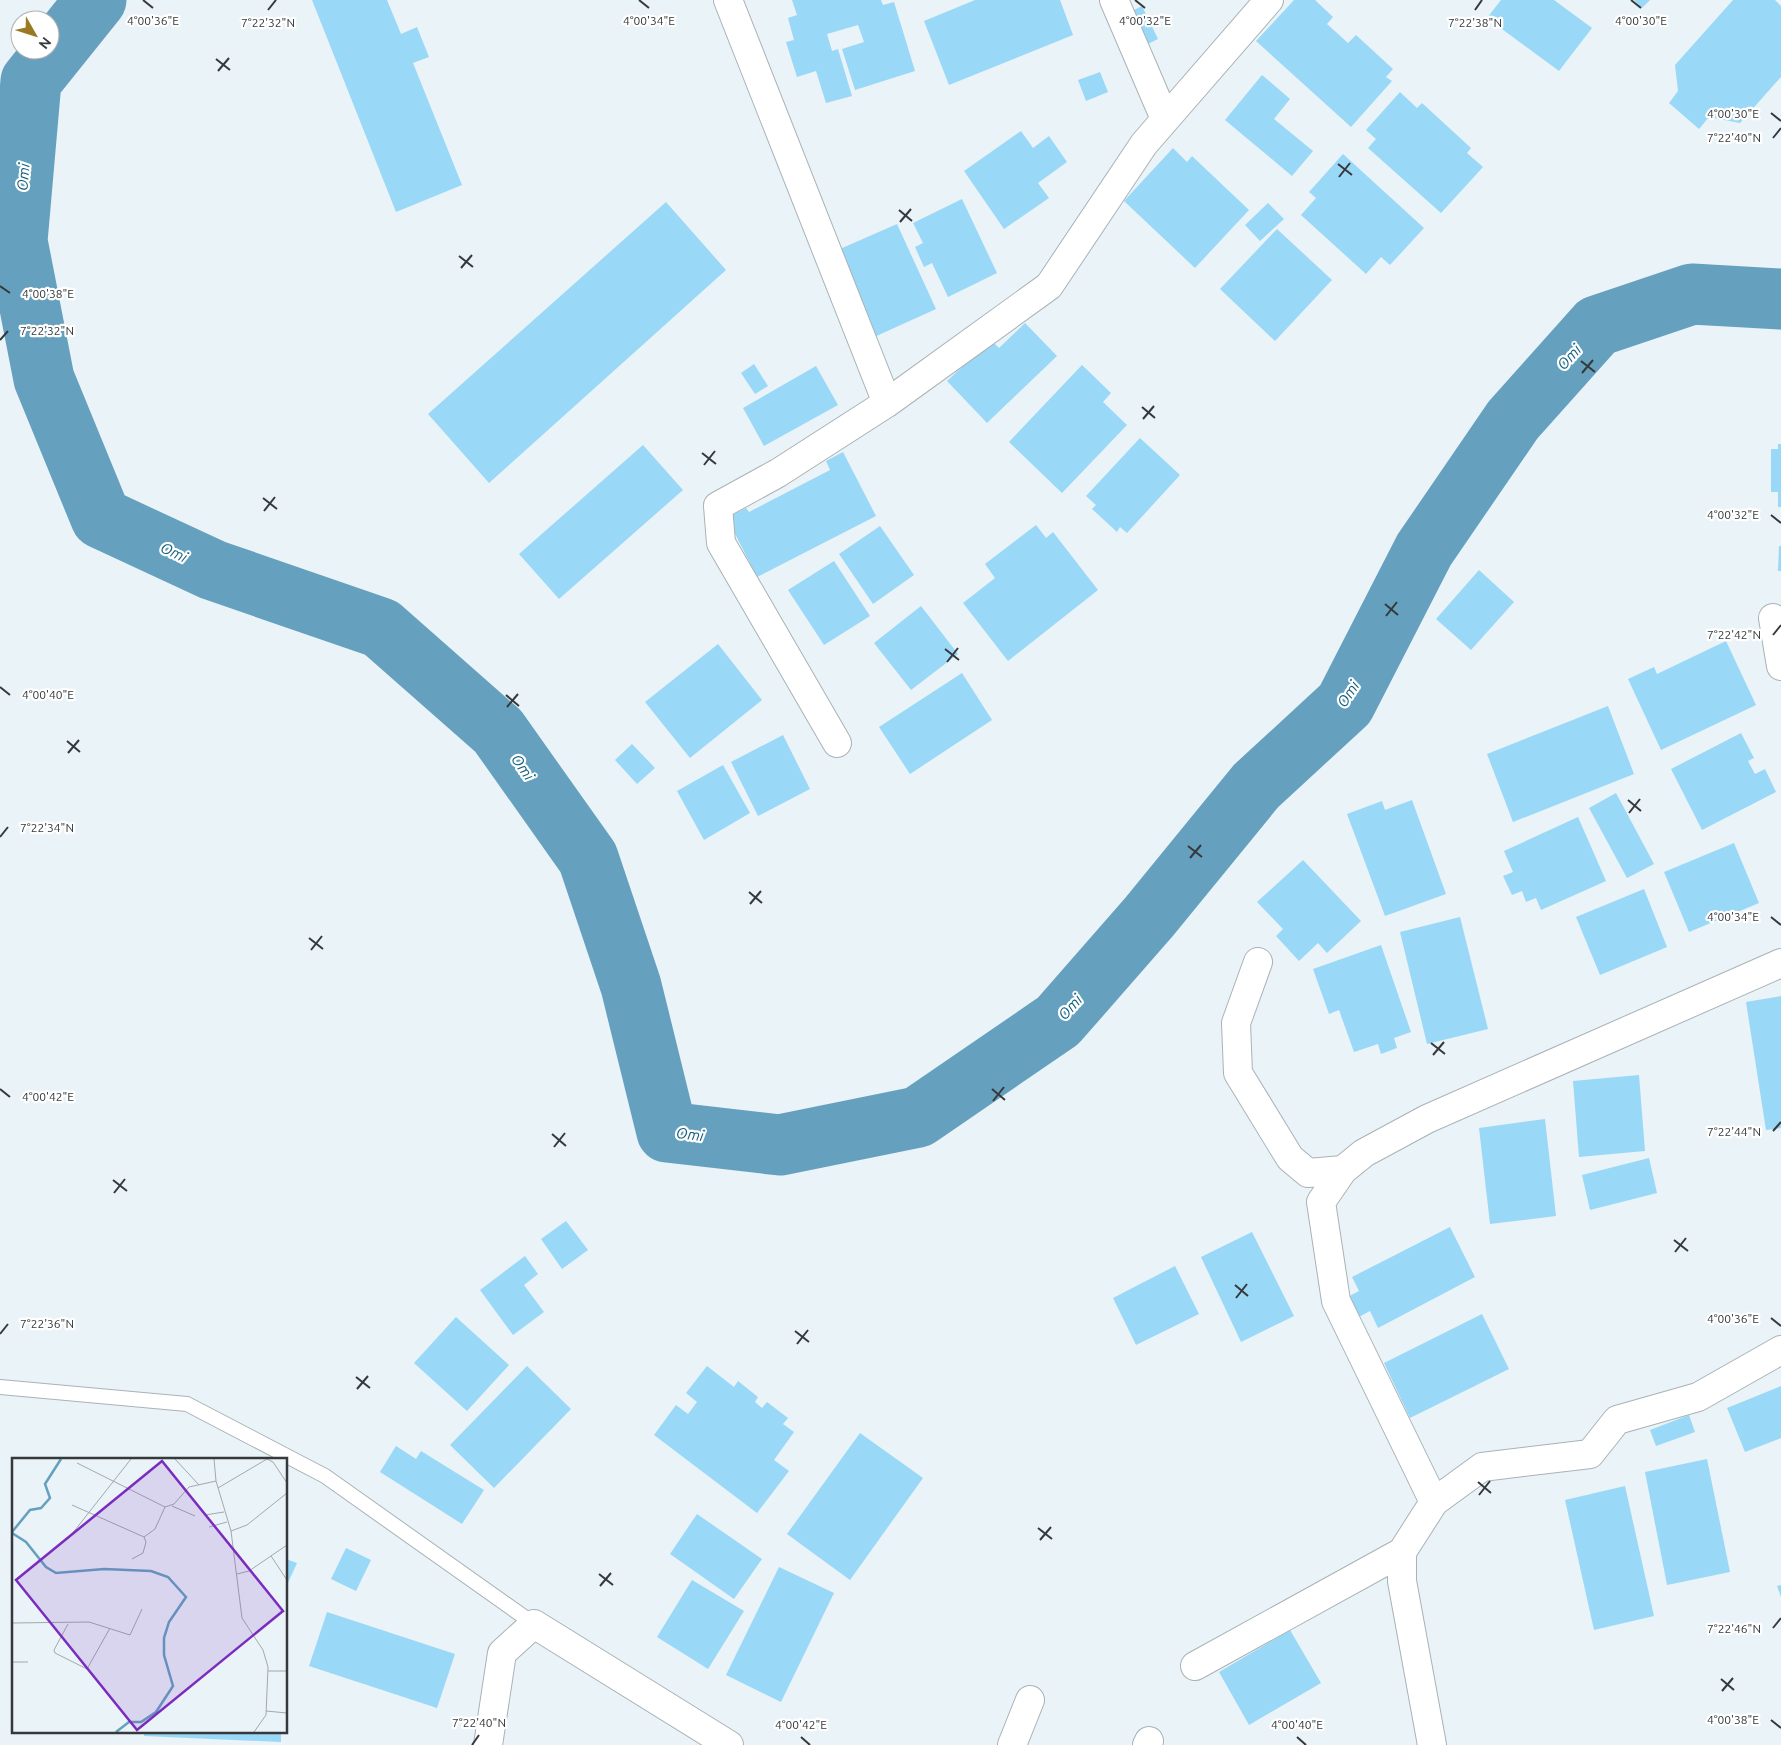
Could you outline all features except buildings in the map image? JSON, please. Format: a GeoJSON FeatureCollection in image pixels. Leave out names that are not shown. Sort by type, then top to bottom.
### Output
{"type":"FeatureCollection","features":[{"type":"Feature","properties":{"kind":"street"},"geometry":{"type":"LineString","coordinates":[[728,0],[886,403]]}},
{"type":"Feature","properties":{"kind":"street"},"geometry":{"type":"LineString","coordinates":[[1114,0],[1165,119]]}},
{"type":"Feature","properties":{"kind":"street"},"geometry":{"type":"LineString","coordinates":[[837,743],[721,543],[718,506],[778,473],[886,403],[1049,286],[1144,144],[1269,0]]}},
{"type":"Feature","properties":{"kind":"street"},"geometry":{"type":"LineString","coordinates":[[1773,618],[1781,666]]}},
{"type":"Feature","properties":{"kind":"street"},"geometry":{"type":"LineString","coordinates":[[1258,962],[1236,1023],[1238,1073],[1290,1158],[1308,1172],[1343,1170]]}},
{"type":"Feature","properties":{"kind":"street"},"geometry":{"type":"LineString","coordinates":[[1434,1502],[1336,1301],[1321,1202],[1343,1170],[1364,1154],[1427,1118],[1781,963]]}},
{"type":"Feature","properties":{"kind":"street"},"geometry":{"type":"LineString","coordinates":[[1196,1666],[1402,1552],[1434,1502],[1482,1467],[1590,1454],[1617,1420],[1698,1397],[1781,1350]]}},
{"type":"Feature","properties":{"kind":"street"},"geometry":{"type":"LineString","coordinates":[[1402,1552],[1402,1581],[1432,1745]]}},
{"type":"Feature","properties":{"kind":"street"},"geometry":{"type":"LineString","coordinates":[[488,1745],[502,1654],[534,1624],[729,1745]]}},
{"type":"Feature","properties":{"kind":"street"},"geometry":{"type":"LineString","coordinates":[[1012,1745],[1030,1700]]}},
{"type":"Feature","properties":{"kind":"lane"},"geometry":{"type":"LineString","coordinates":[[0,1386],[187,1404],[325,1476],[534,1624]]}},
{"type":"Feature","properties":{"kind":"waterway","name":"Omi"},"geometry":{"type":"LineString","coordinates":[[96,0],[31,81],[17,241],[44,379],[101,518],[213,570],[381,628],[498,731],[588,858],[631,986],[667,1132],[780,1145],[918,1117],[1058,1021],[1149,917],[1256,786],[1345,704],[1424,550],[1513,420],[1597,326],[1692,294],[1781,299]]}}]}
